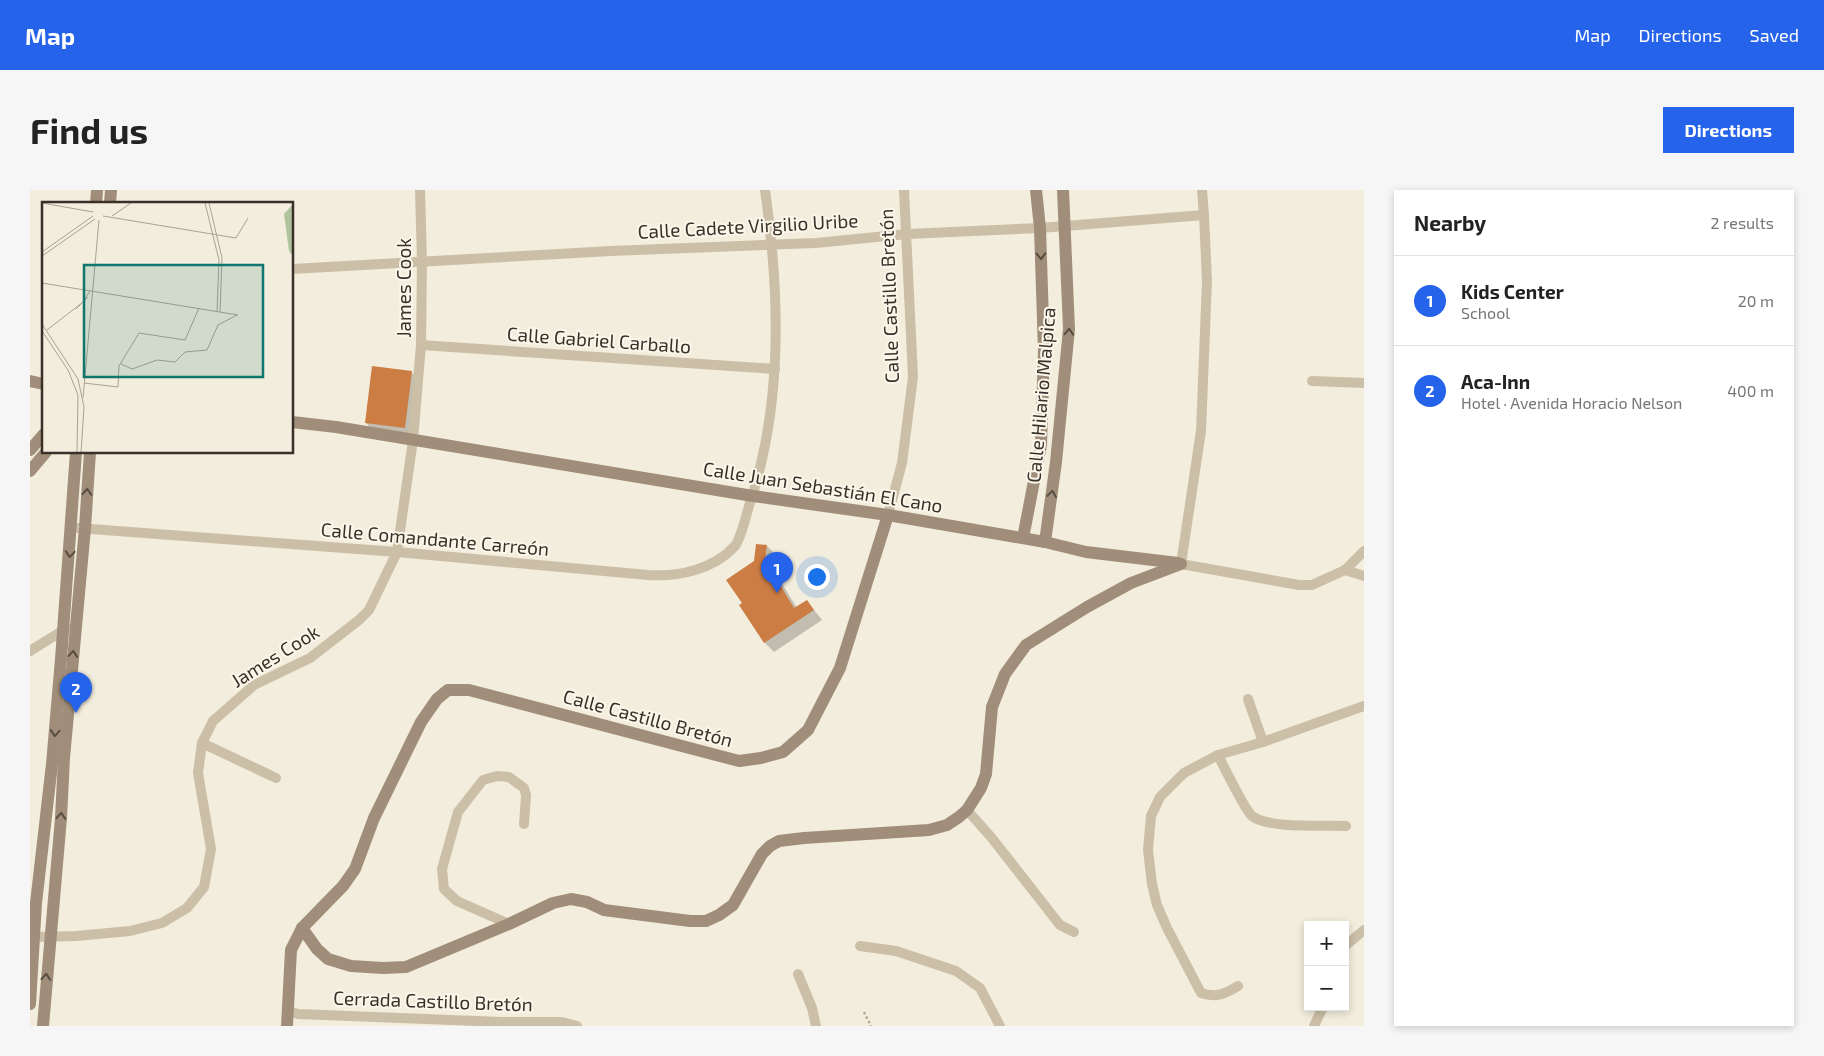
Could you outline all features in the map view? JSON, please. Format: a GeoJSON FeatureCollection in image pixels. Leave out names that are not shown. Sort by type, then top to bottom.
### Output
{"type":"FeatureCollection","features":[{"type":"Feature","properties":{"kind":"street","name":"James Cook"},"geometry":{"type":"LineString","coordinates":[[35,937],[76,936],[130,930],[162,923],[187,908],[204,887],[211,849],[198,773],[202,743],[213,721],[254,685],[310,658],[369,610],[397,552],[413,440],[421,344],[422,261],[420,190]]}},
{"type":"Feature","properties":{"kind":"street","name":"Calle Comandante Carreón"},"geometry":{"type":"LineString","coordinates":[[72,528],[397,552],[665,576],[706,566],[724,555],[736,544],[762,462],[775,369],[777,307],[773,244],[765,190]]}},
{"type":"Feature","properties":{"kind":"street","name":"Calle Castillo Bretón"},"geometry":{"type":"LineString","coordinates":[[287,1026],[291,950],[302,928],[343,886],[355,869],[374,818],[421,722],[437,699],[448,690],[469,690],[739,762],[783,752],[808,730],[840,668],[888,515],[902,463],[913,377],[904,190]]}},
{"type":"Feature","properties":{"kind":"street","name":"Calle Hilario Malpica"},"geometry":{"type":"LineString","coordinates":[[1023,538],[1041,445],[1044,350],[1040,228],[1036,190]]}},
{"type":"Feature","properties":{"kind":"street","name":"Calle Hilario Malpica"},"geometry":{"type":"LineString","coordinates":[[1045,542],[1056,462],[1069,329],[1063,190]]}},
{"type":"Feature","properties":{"kind":"street"},"geometry":{"type":"LineString","coordinates":[[302,928],[317,949],[328,959],[351,966],[383,968],[406,967],[509,924],[553,903],[571,899],[587,902],[604,910],[690,920],[706,920],[732,905],[762,854],[779,841],[929,830],[948,825],[967,810],[982,788],[986,774],[992,707],[998,690],[1005,674],[1026,645],[1087,607],[1131,583],[1181,564],[1201,431],[1207,280],[1202,190]]}},
{"type":"Feature","properties":{"kind":"street","name":"Calle Cadete Virgilio Uribe"},"geometry":{"type":"LineString","coordinates":[[294,269],[611,251],[816,242],[907,234],[1040,228],[1204,215]]}},
{"type":"Feature","properties":{"kind":"street","name":"Calle Gabriel Carballo"},"geometry":{"type":"LineString","coordinates":[[421,344],[775,369]]}},
{"type":"Feature","properties":{"kind":"street"},"geometry":{"type":"LineString","coordinates":[[1312,382],[1364,383]]}},
{"type":"Feature","properties":{"kind":"street","name":"Calle Juan Sebastián El Cano"},"geometry":{"type":"LineString","coordinates":[[294,422],[752,496],[888,515],[1045,542],[1086,552],[1181,564],[1299,585],[1312,584],[1345,570]]}},
{"type":"Feature","properties":{"kind":"street"},"geometry":{"type":"LineString","coordinates":[[30,450],[42,436]]}},
{"type":"Feature","properties":{"kind":"street"},"geometry":{"type":"LineString","coordinates":[[30,471],[44,454]]}},
{"type":"Feature","properties":{"kind":"street"},"geometry":{"type":"LineString","coordinates":[[43,1026],[64,758],[76,454]]}},
{"type":"Feature","properties":{"kind":"street"},"geometry":{"type":"LineString","coordinates":[[30,1004],[36,903],[52,764],[85,528],[90,454]]}},
{"type":"Feature","properties":{"kind":"street"},"geometry":{"type":"LineString","coordinates":[[1364,551],[1345,570],[1364,576]]}},
{"type":"Feature","properties":{"kind":"street"},"geometry":{"type":"LineString","coordinates":[[30,651],[70,627]]}},
{"type":"Feature","properties":{"kind":"street"},"geometry":{"type":"LineString","coordinates":[[1248,699],[1263,742]]}},
{"type":"Feature","properties":{"kind":"street"},"geometry":{"type":"LineString","coordinates":[[1238,986],[1224,994],[1210,996],[1201,993],[1180,954],[1157,904],[1152,884],[1148,850],[1151,816],[1160,797],[1184,773],[1218,756],[1364,706]]}},
{"type":"Feature","properties":{"kind":"street"},"geometry":{"type":"LineString","coordinates":[[202,743],[276,778]]}},
{"type":"Feature","properties":{"kind":"street"},"geometry":{"type":"LineString","coordinates":[[1218,756],[1251,815],[1262,821],[1280,824],[1346,826]]}},
{"type":"Feature","properties":{"kind":"street"},"geometry":{"type":"LineString","coordinates":[[509,924],[457,901],[444,889],[442,869],[458,812],[483,780],[497,776],[509,777],[524,788],[526,795],[524,824]]}},
{"type":"Feature","properties":{"kind":"street"},"geometry":{"type":"LineString","coordinates":[[967,810],[991,837],[1060,925],[1074,932]]}},
{"type":"Feature","properties":{"kind":"street"},"geometry":{"type":"LineString","coordinates":[[1349,943],[1364,930]]}},
{"type":"Feature","properties":{"kind":"street"},"geometry":{"type":"LineString","coordinates":[[860,946],[896,951],[956,971],[980,988],[1000,1026]]}},
{"type":"Feature","properties":{"kind":"street"},"geometry":{"type":"LineString","coordinates":[[798,974],[812,1008],[816,1026]]}},
{"type":"Feature","properties":{"kind":"street","name":"Cerrada Castillo Bretón"},"geometry":{"type":"LineString","coordinates":[[288,1011],[298,1014],[389,1018],[562,1022],[577,1026]]}},
{"type":"Feature","properties":{"kind":"street"},"geometry":{"type":"LineString","coordinates":[[1314,1026],[1322,1011]]}},
{"type":"Feature","properties":{"kind":"path"},"geometry":{"type":"LineString","coordinates":[[864,1012],[871,1026]]}},
{"type":"Feature","properties":{"kind":"building"},"geometry":{"type":"Polygon","coordinates":[[[372,366],[412,371],[405,428],[365,423],[372,366]]]}},
{"type":"Feature","properties":{"kind":"building"},"geometry":{"type":"Polygon","coordinates":[[[756,544],[767,545],[765,560],[794,608],[807,600],[814,610],[764,643],[739,605],[742,603],[726,580],[754,561],[756,544]]]}},
{"type":"Feature","properties":{"kind":"place","name":"Kids Center"},"geometry":{"type":"Point","coordinates":[777,593]}},
{"type":"Feature","properties":{"kind":"place","name":"Aca-Inn"},"geometry":{"type":"Point","coordinates":[76,713]}}]}
